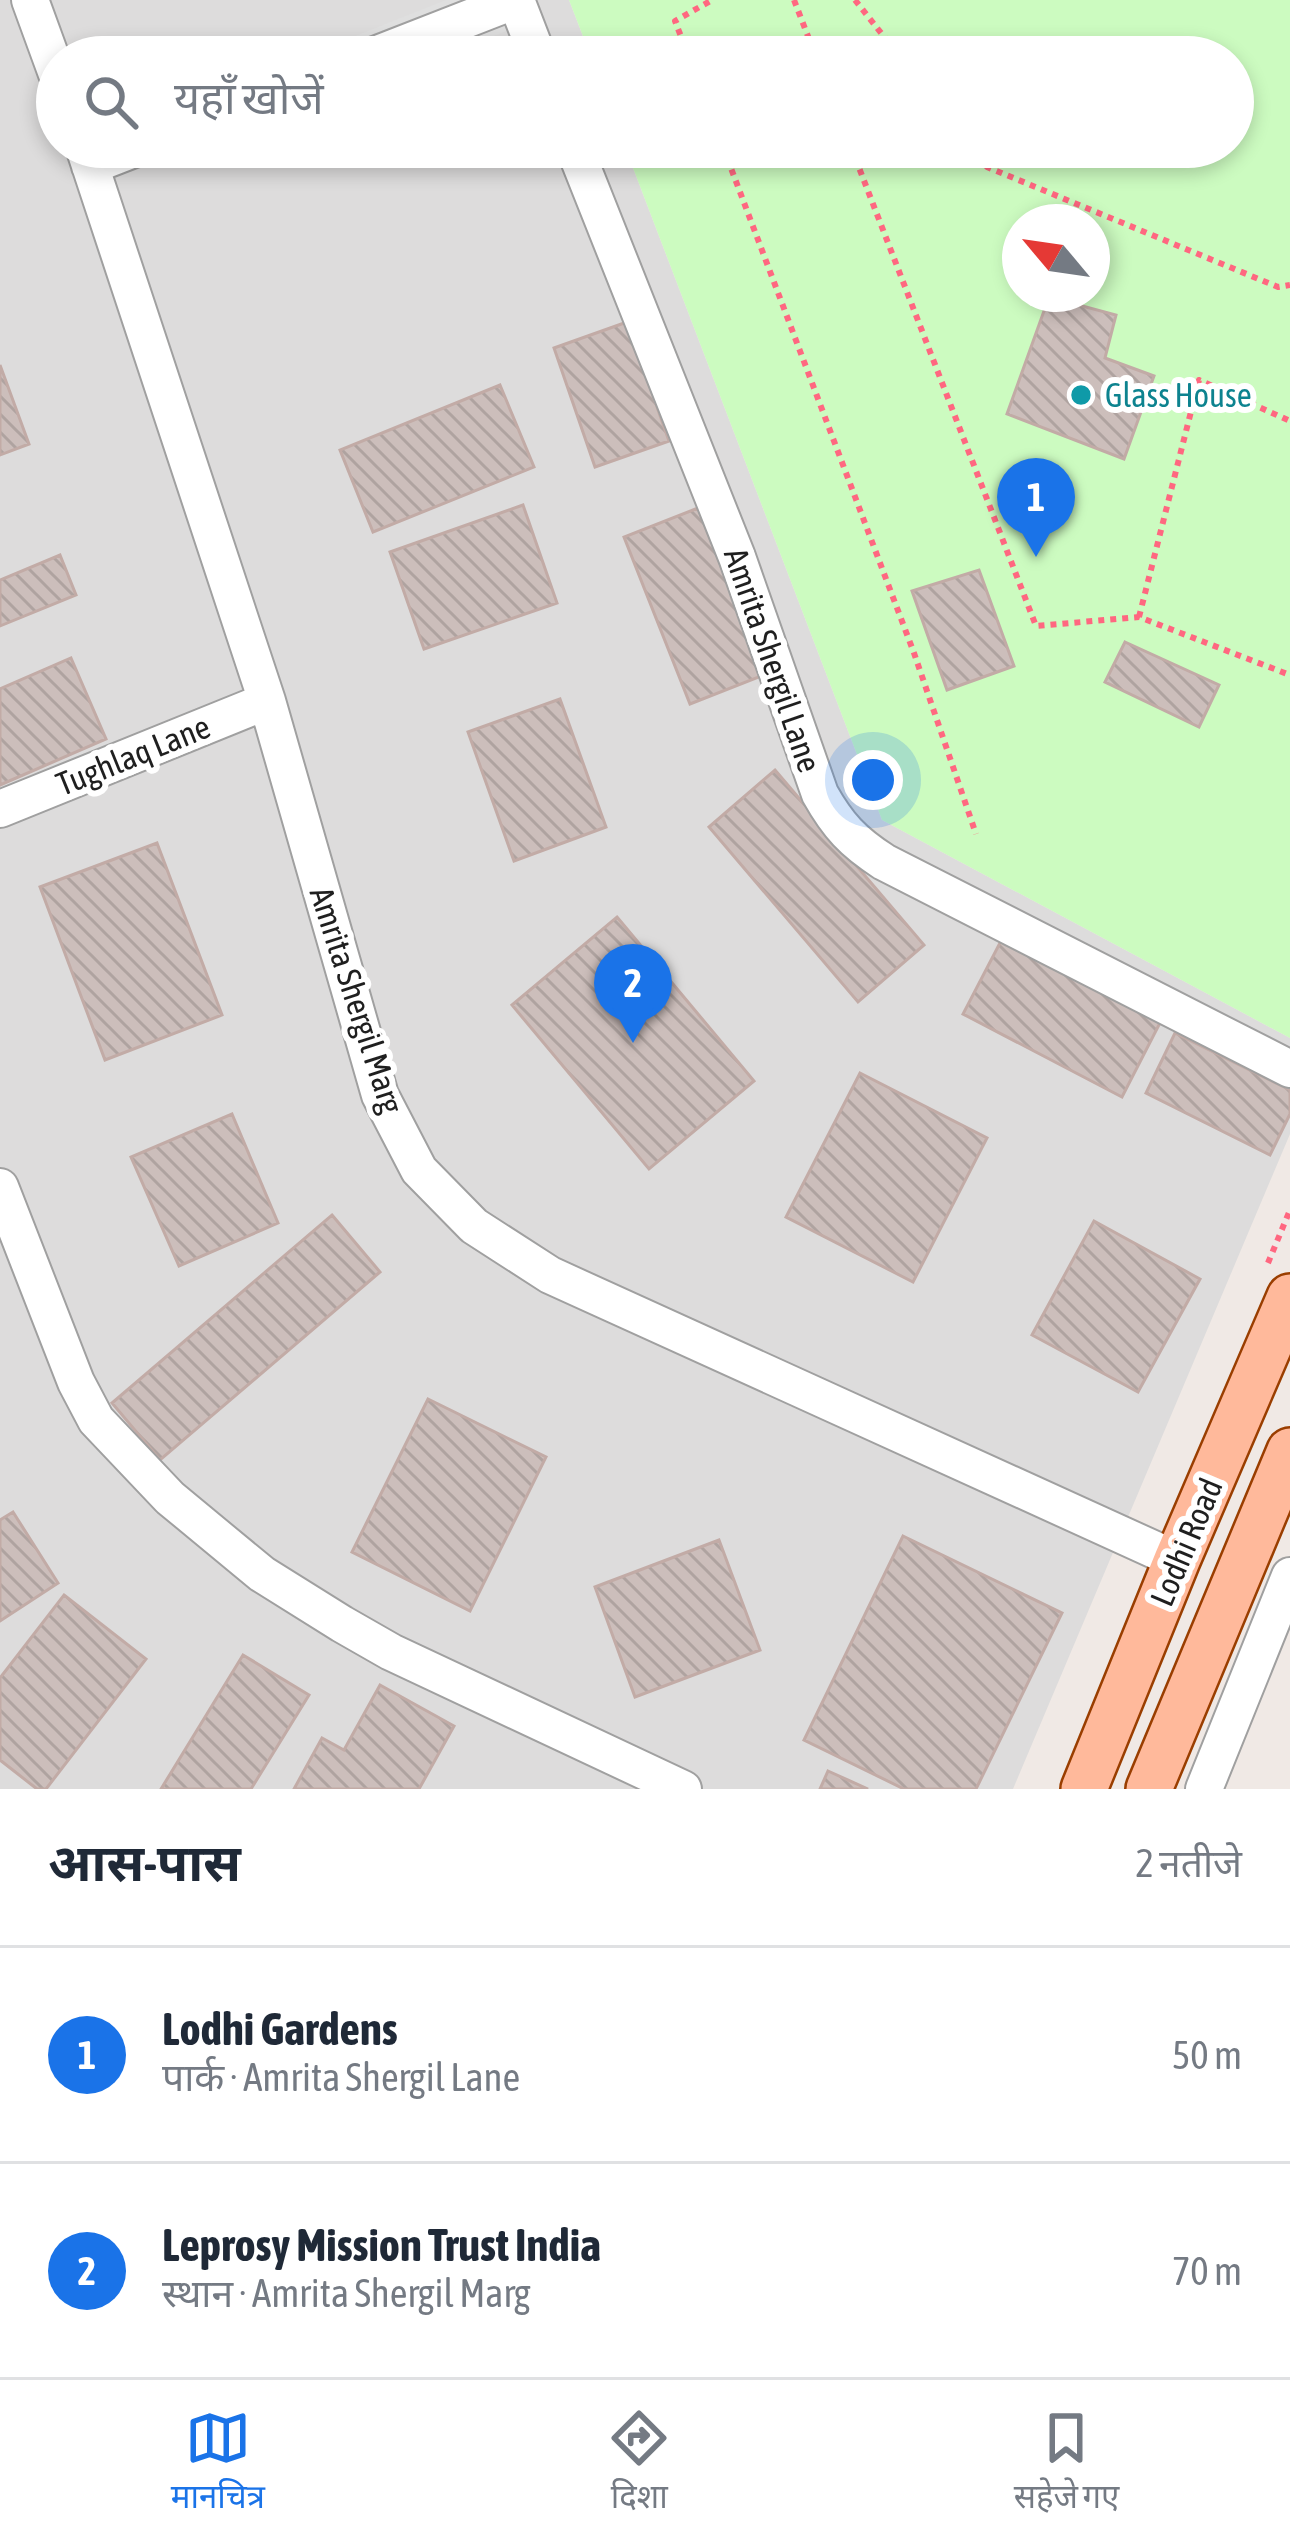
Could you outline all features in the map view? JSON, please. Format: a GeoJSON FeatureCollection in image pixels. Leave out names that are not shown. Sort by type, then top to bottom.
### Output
{"type":"FeatureCollection","features":[{"type":"Feature","properties":{"kind":"main road","name":"Lodhi Road"},"geometry":{"type":"LineString","coordinates":[[1084,1789],[1290,1297]]}},
{"type":"Feature","properties":{"kind":"main road","name":"Lodhi Road"},"geometry":{"type":"LineString","coordinates":[[1149,1789],[1290,1451]]}},
{"type":"Feature","properties":{"kind":"street"},"geometry":{"type":"LineString","coordinates":[[29,0],[43,36]]}},
{"type":"Feature","properties":{"kind":"street"},"geometry":{"type":"LineString","coordinates":[[424,36],[516,0],[530,36]]}},
{"type":"Feature","properties":{"kind":"street","name":"Amrita Shergil Marg"},"geometry":{"type":"LineString","coordinates":[[91,168],[267,701],[380,1095],[419,1169],[474,1226],[550,1275],[1177,1560]]}},
{"type":"Feature","properties":{"kind":"street","name":"Amrita Shergil Lane"},"geometry":{"type":"LineString","coordinates":[[582,168],[737,557],[820,794],[835,821],[858,845],[884,862],[1290,1070]]}},
{"type":"Feature","properties":{"kind":"street","name":"Tughlaq Lane"},"geometry":{"type":"LineString","coordinates":[[0,809],[267,701]]}},
{"type":"Feature","properties":{"kind":"street"},"geometry":{"type":"LineString","coordinates":[[0,1187],[76,1382],[96,1420],[170,1498],[262,1574],[391,1652],[683,1789]]}},
{"type":"Feature","properties":{"kind":"street"},"geometry":{"type":"LineString","coordinates":[[1204,1789],[1290,1576]]}},
{"type":"Feature","properties":{"kind":"path"},"geometry":{"type":"LineString","coordinates":[[681,36],[675,21],[712,0]]}},
{"type":"Feature","properties":{"kind":"path"},"geometry":{"type":"LineString","coordinates":[[794,0],[808,36]]}},
{"type":"Feature","properties":{"kind":"path"},"geometry":{"type":"LineString","coordinates":[[855,0],[883,36]]}},
{"type":"Feature","properties":{"kind":"path"},"geometry":{"type":"LineString","coordinates":[[731,168],[914,652],[976,834]]}},
{"type":"Feature","properties":{"kind":"path"},"geometry":{"type":"LineString","coordinates":[[859,168],[1036,626],[1139,617],[1290,675]]}},
{"type":"Feature","properties":{"kind":"path"},"geometry":{"type":"LineString","coordinates":[[989,168],[1278,287],[1290,285]]}},
{"type":"Feature","properties":{"kind":"path"},"geometry":{"type":"LineString","coordinates":[[1139,617],[1199,380],[1290,421]]}},
{"type":"Feature","properties":{"kind":"shaded area"},"geometry":{"type":"Polygon","coordinates":[[[0,0],[569,0],[583,36],[36,36],[36,168],[633,168],[882,820],[1290,1038],[1290,1134],[1013,1789],[0,1789],[0,0]]]}},
{"type":"Feature","properties":{"kind":"shaded area"},"geometry":{"type":"Polygon","coordinates":[[[446,0],[529,0],[536,19],[494,36],[356,36],[446,0]]]}},
{"type":"Feature","properties":{"kind":"green space"},"geometry":{"type":"Polygon","coordinates":[[[569,0],[1290,0],[1290,1038],[882,820],[633,168],[1254,168],[1254,36],[583,36],[569,0]]]}},
{"type":"Feature","properties":{"kind":"building","name":"Glass House"},"geometry":{"type":"Polygon","coordinates":[[[1044,312],[1116,315],[1105,358],[1154,376],[1124,459],[1007,414],[1044,312]]]}},
{"type":"Feature","properties":{"kind":"building"},"geometry":{"type":"Polygon","coordinates":[[[627,322],[669,441],[595,467],[554,348],[627,322]]]}},
{"type":"Feature","properties":{"kind":"building"},"geometry":{"type":"Polygon","coordinates":[[[0,365],[29,444],[0,455],[0,365]]]}},
{"type":"Feature","properties":{"kind":"building"},"geometry":{"type":"Polygon","coordinates":[[[500,385],[534,467],[373,532],[340,450],[500,385]]]}},
{"type":"Feature","properties":{"kind":"building"},"geometry":{"type":"Polygon","coordinates":[[[523,505],[557,603],[424,649],[390,552],[523,505]]]}},
{"type":"Feature","properties":{"kind":"building"},"geometry":{"type":"Polygon","coordinates":[[[698,508],[764,675],[690,704],[624,537],[698,508]]]}},
{"type":"Feature","properties":{"kind":"building"},"geometry":{"type":"Polygon","coordinates":[[[60,555],[76,595],[0,626],[0,580],[60,555]]]}},
{"type":"Feature","properties":{"kind":"building"},"geometry":{"type":"Polygon","coordinates":[[[979,570],[1014,666],[947,690],[912,591],[979,570]]]}},
{"type":"Feature","properties":{"kind":"building"},"geometry":{"type":"Polygon","coordinates":[[[1125,642],[1219,685],[1199,727],[1105,682],[1125,642]]]}},
{"type":"Feature","properties":{"kind":"building"},"geometry":{"type":"Polygon","coordinates":[[[71,658],[106,739],[0,785],[0,689],[71,658]]]}},
{"type":"Feature","properties":{"kind":"building"},"geometry":{"type":"Polygon","coordinates":[[[560,699],[606,827],[514,861],[468,732],[560,699]]]}},
{"type":"Feature","properties":{"kind":"building"},"geometry":{"type":"Polygon","coordinates":[[[775,770],[924,945],[858,1002],[709,827],[775,770]]]}},
{"type":"Feature","properties":{"kind":"building"},"geometry":{"type":"Polygon","coordinates":[[[157,843],[222,1015],[105,1060],[40,887],[157,843]]]}},
{"type":"Feature","properties":{"kind":"building"},"geometry":{"type":"Polygon","coordinates":[[[617,917],[754,1081],[649,1169],[512,1005],[617,917]]]}},
{"type":"Feature","properties":{"kind":"building"},"geometry":{"type":"Polygon","coordinates":[[[1002,939],[1161,1021],[1122,1097],[963,1014],[1002,939]]]}},
{"type":"Feature","properties":{"kind":"building"},"geometry":{"type":"Polygon","coordinates":[[[1175,1033],[1290,1090],[1290,1114],[1270,1155],[1146,1093],[1175,1033]]]}},
{"type":"Feature","properties":{"kind":"building"},"geometry":{"type":"Polygon","coordinates":[[[860,1073],[987,1138],[913,1282],[786,1217],[860,1073]]]}},
{"type":"Feature","properties":{"kind":"building"},"geometry":{"type":"Polygon","coordinates":[[[232,1114],[278,1223],[179,1266],[131,1157],[232,1114]]]}},
{"type":"Feature","properties":{"kind":"building"},"geometry":{"type":"Polygon","coordinates":[[[332,1215],[380,1272],[160,1460],[112,1403],[332,1215]]]}},
{"type":"Feature","properties":{"kind":"building"},"geometry":{"type":"Polygon","coordinates":[[[1094,1221],[1200,1279],[1138,1392],[1032,1335],[1094,1221]]]}},
{"type":"Feature","properties":{"kind":"building"},"geometry":{"type":"Polygon","coordinates":[[[428,1399],[546,1457],[470,1611],[352,1552],[428,1399]]]}},
{"type":"Feature","properties":{"kind":"building"},"geometry":{"type":"Polygon","coordinates":[[[13,1512],[58,1583],[0,1621],[0,1520],[13,1512]]]}},
{"type":"Feature","properties":{"kind":"building"},"geometry":{"type":"Polygon","coordinates":[[[903,1536],[1062,1613],[976,1789],[904,1789],[804,1740],[903,1536]]]}},
{"type":"Feature","properties":{"kind":"building"},"geometry":{"type":"Polygon","coordinates":[[[719,1540],[760,1650],[635,1697],[595,1587],[719,1540]]]}},
{"type":"Feature","properties":{"kind":"building"},"geometry":{"type":"Polygon","coordinates":[[[64,1595],[146,1659],[46,1789],[37,1789],[0,1760],[0,1678],[64,1595]]]}},
{"type":"Feature","properties":{"kind":"building"},"geometry":{"type":"Polygon","coordinates":[[[243,1655],[309,1695],[251,1789],[161,1789],[243,1655]]]}},
{"type":"Feature","properties":{"kind":"building"},"geometry":{"type":"Polygon","coordinates":[[[380,1685],[454,1726],[419,1789],[294,1789],[322,1738],[344,1750],[380,1685]]]}},
{"type":"Feature","properties":{"kind":"building"},"geometry":{"type":"Polygon","coordinates":[[[828,1771],[868,1789],[820,1789],[828,1771]]]}},
{"type":"Feature","properties":{"kind":"place","name":"Glass House"},"geometry":{"type":"Point","coordinates":[1081,395]}},
{"type":"Feature","properties":{"kind":"place","name":"Lodhi Gardens"},"geometry":{"type":"Point","coordinates":[1036,557]}},
{"type":"Feature","properties":{"kind":"place","name":"Leprosy Mission Trust India"},"geometry":{"type":"Point","coordinates":[633,1043]}}]}
